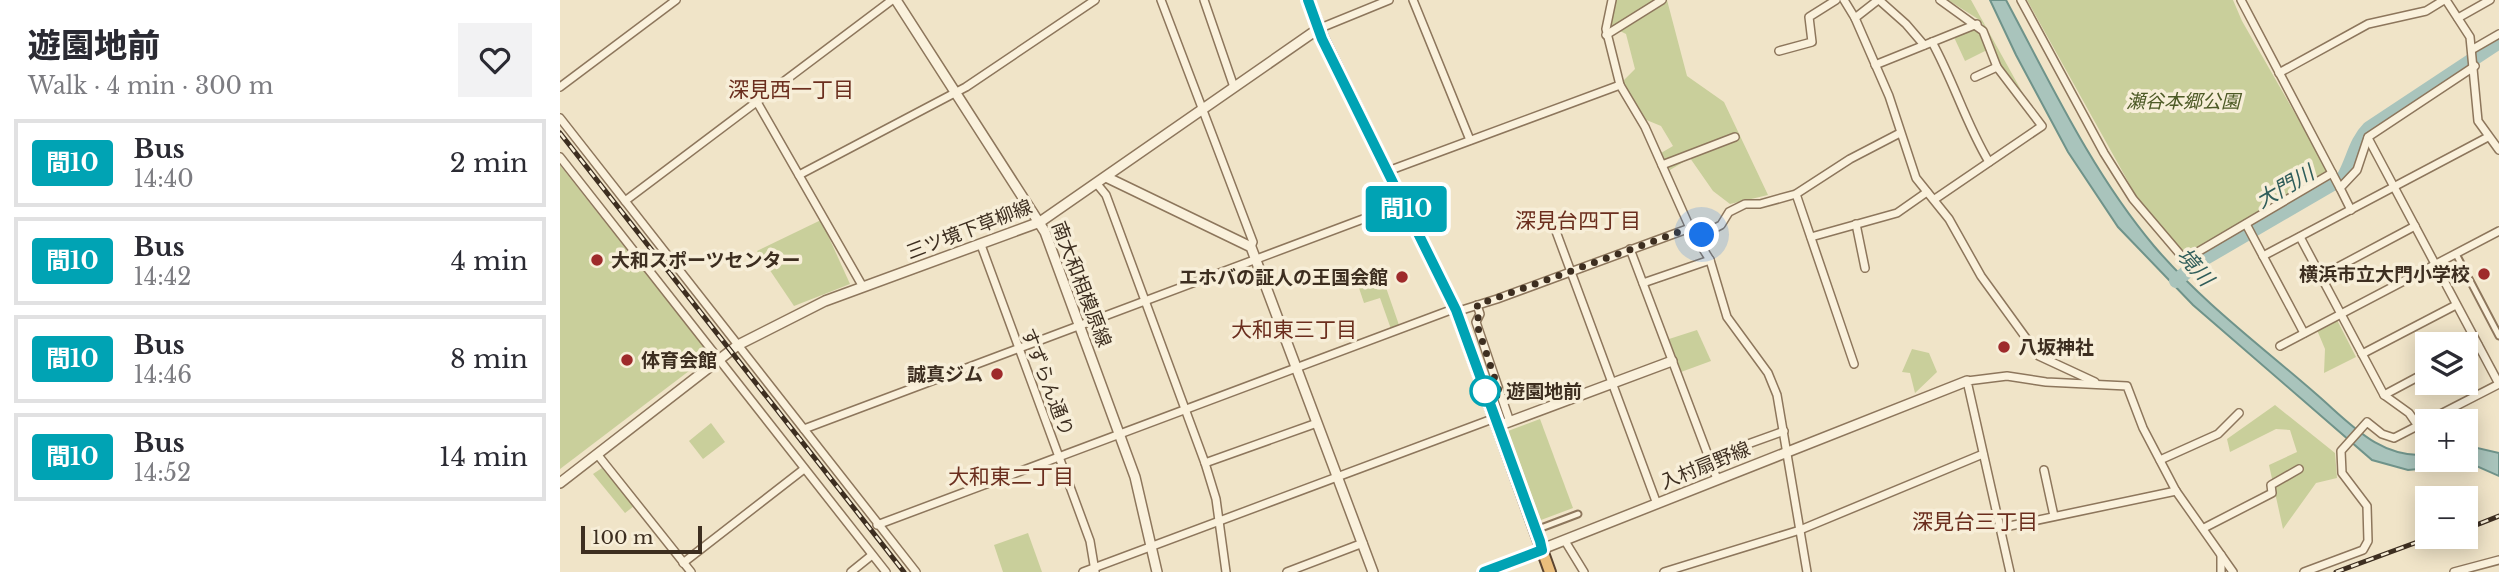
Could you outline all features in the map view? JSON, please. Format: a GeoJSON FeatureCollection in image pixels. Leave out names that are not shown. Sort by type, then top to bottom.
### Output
{"type":"FeatureCollection","features":[{"type":"Feature","properties":{"kind":"highway"},"geometry":{"type":"LineString","coordinates":[[1308,0],[1318,29],[1456,310],[1550,572]]}},
{"type":"Feature","properties":{"kind":"street"},"geometry":{"type":"LineString","coordinates":[[560,87],[676,0]]}},
{"type":"Feature","properties":{"kind":"street"},"geometry":{"type":"LineString","coordinates":[[625,201],[894,0]]}},
{"type":"Feature","properties":{"kind":"street","name":"南大和相模原線"},"geometry":{"type":"LineString","coordinates":[[894,0],[1040,222],[1121,434],[1153,545],[1157,572]]}},
{"type":"Feature","properties":{"kind":"street"},"geometry":{"type":"LineString","coordinates":[[799,175],[956,93],[1095,0]]}},
{"type":"Feature","properties":{"kind":"street"},"geometry":{"type":"LineString","coordinates":[[1161,0],[1253,242],[1251,247],[1255,259],[1373,572]]}},
{"type":"Feature","properties":{"kind":"street"},"geometry":{"type":"LineString","coordinates":[[1204,0],[1234,87]]}},
{"type":"Feature","properties":{"kind":"street","name":"三ツ境下草柳線"},"geometry":{"type":"LineString","coordinates":[[560,483],[738,345],[797,312],[1040,222],[1318,29],[1389,0]]}},
{"type":"Feature","properties":{"kind":"street"},"geometry":{"type":"LineString","coordinates":[[1413,0],[1470,140]]}},
{"type":"Feature","properties":{"kind":"street"},"geometry":{"type":"LineString","coordinates":[[1612,0],[1606,35],[1620,85],[1645,127],[1690,228],[1710,260],[1727,317],[1768,373],[1777,395],[1807,572]]}},
{"type":"Feature","properties":{"kind":"street"},"geometry":{"type":"LineString","coordinates":[[1606,35],[1662,0]]}},
{"type":"Feature","properties":{"kind":"street"},"geometry":{"type":"LineString","coordinates":[[1779,51],[1812,42],[1809,17],[1836,0]]}},
{"type":"Feature","properties":{"kind":"street"},"geometry":{"type":"LineString","coordinates":[[1844,0],[1855,18],[1889,96],[1916,178],[1934,199],[1981,276],[2039,356],[2099,383]]}},
{"type":"Feature","properties":{"kind":"street"},"geometry":{"type":"LineString","coordinates":[[1855,18],[1878,0],[1906,24],[1924,46]]}},
{"type":"Feature","properties":{"kind":"street"},"geometry":{"type":"LineString","coordinates":[[1934,199],[2042,126],[1997,67],[1977,24],[1940,0]]}},
{"type":"Feature","properties":{"kind":"street"},"geometry":{"type":"LineString","coordinates":[[2021,0],[2104,153],[2133,200],[2187,263],[2357,170],[2368,138],[2474,58],[2499,34]]}},
{"type":"Feature","properties":{"kind":"street"},"geometry":{"type":"LineString","coordinates":[[2241,0],[2351,209]]}},
{"type":"Feature","properties":{"kind":"street"},"geometry":{"type":"LineString","coordinates":[[2279,73],[2368,24],[2426,11],[2445,0],[2470,37],[2478,121],[2493,138],[2499,150]]}},
{"type":"Feature","properties":{"kind":"street"},"geometry":{"type":"LineString","coordinates":[[2458,18],[2490,0]]}},
{"type":"Feature","properties":{"kind":"street"},"geometry":{"type":"LineString","coordinates":[[1875,65],[1977,24]]}},
{"type":"Feature","properties":{"kind":"street"},"geometry":{"type":"LineString","coordinates":[[1933,42],[1950,75],[1971,131],[1989,162]]}},
{"type":"Feature","properties":{"kind":"street"},"geometry":{"type":"LineString","coordinates":[[1975,77],[1997,67]]}},
{"type":"Feature","properties":{"kind":"street"},"geometry":{"type":"LineString","coordinates":[[1388,171],[1620,85]]}},
{"type":"Feature","properties":{"kind":"street"},"geometry":{"type":"LineString","coordinates":[[757,102],[863,287]]}},
{"type":"Feature","properties":{"kind":"street"},"geometry":{"type":"LineString","coordinates":[[560,118],[916,572]]}},
{"type":"Feature","properties":{"kind":"street"},"geometry":{"type":"LineString","coordinates":[[1696,238],[1721,225],[1729,212],[1745,204],[1760,204],[1796,194],[1850,159],[1900,133]]}},
{"type":"Feature","properties":{"kind":"street"},"geometry":{"type":"LineString","coordinates":[[1662,165],[1735,137]]}},
{"type":"Feature","properties":{"kind":"street"},"geometry":{"type":"LineString","coordinates":[[2368,138],[2471,332]]}},
{"type":"Feature","properties":{"kind":"street"},"geometry":{"type":"LineString","coordinates":[[2263,256],[2493,138]]}},
{"type":"Feature","properties":{"kind":"street"},"geometry":{"type":"LineString","coordinates":[[560,157],[886,572]]}},
{"type":"Feature","properties":{"kind":"street"},"geometry":{"type":"LineString","coordinates":[[1106,177],[1251,247]]}},
{"type":"Feature","properties":{"kind":"street"},"geometry":{"type":"LineString","coordinates":[[1097,184],[1106,195],[1205,463],[1220,521],[1226,572]]}},
{"type":"Feature","properties":{"kind":"street"},"geometry":{"type":"LineString","coordinates":[[1811,237],[1898,213],[1927,192]]}},
{"type":"Feature","properties":{"kind":"street"},"geometry":{"type":"LineString","coordinates":[[1796,194],[1854,364]]}},
{"type":"Feature","properties":{"kind":"street"},"geometry":{"type":"LineString","coordinates":[[804,429],[1404,204]]}},
{"type":"Feature","properties":{"kind":"street"},"geometry":{"type":"LineString","coordinates":[[1856,224],[1864,268]]}},
{"type":"Feature","properties":{"kind":"street"},"geometry":{"type":"LineString","coordinates":[[1554,226],[1657,504]]}},
{"type":"Feature","properties":{"kind":"street"},"geometry":{"type":"LineString","coordinates":[[2321,276],[2415,226]]}},
{"type":"Feature","properties":{"kind":"street"},"geometry":{"type":"LineString","coordinates":[[877,525],[1448,311],[1477,305],[1690,228]]}},
{"type":"Feature","properties":{"kind":"street"},"geometry":{"type":"LineString","coordinates":[[2249,230],[2304,333]]}},
{"type":"Feature","properties":{"kind":"street"},"geometry":{"type":"LineString","coordinates":[[2280,346],[2499,231]]}},
{"type":"Feature","properties":{"kind":"street"},"geometry":{"type":"LineString","coordinates":[[2300,237],[2384,395],[2409,413],[2415,422]]}},
{"type":"Feature","properties":{"kind":"street","name":"すずらん通り"},"geometry":{"type":"LineString","coordinates":[[981,245],[1090,541],[1095,570]]}},
{"type":"Feature","properties":{"kind":"street"},"geometry":{"type":"LineString","coordinates":[[1630,249],[1717,479]]}},
{"type":"Feature","properties":{"kind":"street"},"geometry":{"type":"LineString","coordinates":[[2456,254],[2499,336]]}},
{"type":"Feature","properties":{"kind":"street"},"geometry":{"type":"LineString","coordinates":[[1643,283],[1710,260]]}},
{"type":"Feature","properties":{"kind":"street"},"geometry":{"type":"LineString","coordinates":[[1477,305],[1480,314],[1476,322],[1510,422]]}},
{"type":"Feature","properties":{"kind":"street"},"geometry":{"type":"LineString","coordinates":[[2362,354],[2456,305]]}},
{"type":"Feature","properties":{"kind":"street"},"geometry":{"type":"LineString","coordinates":[[2451,409],[2499,384],[2478,345]]}},
{"type":"Feature","properties":{"kind":"street"},"geometry":{"type":"LineString","coordinates":[[1083,572],[1095,570],[1153,545],[1337,477],[1496,422],[1510,422],[1672,361]]}},
{"type":"Feature","properties":{"kind":"street"},"geometry":{"type":"LineString","coordinates":[[2010,572],[1967,381],[2007,376],[2046,382],[2127,386],[2176,491],[2233,572]]}},
{"type":"Feature","properties":{"kind":"street"},"geometry":{"type":"LineString","coordinates":[[2384,395],[2415,378]]}},
{"type":"Feature","properties":{"kind":"street","name":"入村扇野線"},"geometry":{"type":"LineString","coordinates":[[1484,572],[1967,381]]}},
{"type":"Feature","properties":{"kind":"street"},"geometry":{"type":"LineString","coordinates":[[2160,460],[2218,434],[2239,413]]}},
{"type":"Feature","properties":{"kind":"street"},"geometry":{"type":"LineString","coordinates":[[1205,463],[1317,422]]}},
{"type":"Feature","properties":{"kind":"street"},"geometry":{"type":"LineString","coordinates":[[2310,571],[2363,550],[2368,541],[2367,506],[2342,473],[2343,449],[2367,422],[2382,434],[2394,438],[2415,428]]}},
{"type":"Feature","properties":{"kind":"street"},"geometry":{"type":"LineString","coordinates":[[1709,458],[1784,431]]}},
{"type":"Feature","properties":{"kind":"street"},"geometry":{"type":"LineString","coordinates":[[597,454],[691,572]]}},
{"type":"Feature","properties":{"kind":"street"},"geometry":{"type":"LineString","coordinates":[[1664,572],[1800,530],[1983,454]]}},
{"type":"Feature","properties":{"kind":"street"},"geometry":{"type":"LineString","coordinates":[[684,563],[804,469]]}},
{"type":"Feature","properties":{"kind":"street"},"geometry":{"type":"LineString","coordinates":[[2204,528],[2272,493],[2271,485],[2299,469]]}},
{"type":"Feature","properties":{"kind":"street"},"geometry":{"type":"LineString","coordinates":[[2044,470],[2054,516]]}},
{"type":"Feature","properties":{"kind":"street"},"geometry":{"type":"LineString","coordinates":[[2000,528],[2176,491]]}},
{"type":"Feature","properties":{"kind":"street"},"geometry":{"type":"LineString","coordinates":[[1541,528],[1578,514]]}},
{"type":"Feature","properties":{"kind":"street"},"geometry":{"type":"LineString","coordinates":[[1565,541],[1584,572]]}},
{"type":"Feature","properties":{"kind":"street"},"geometry":{"type":"LineString","coordinates":[[1287,572],[1363,543]]}},
{"type":"Feature","properties":{"kind":"street"},"geometry":{"type":"LineString","coordinates":[[2221,552],[2221,572]]}},
{"type":"Feature","properties":{"kind":"street"},"geometry":{"type":"LineString","coordinates":[[851,572],[872,555]]}},
{"type":"Feature","properties":{"kind":"street"},"geometry":{"type":"LineString","coordinates":[[2454,572],[2499,560]]}},
{"type":"Feature","properties":{"kind":"green space"},"geometry":{"type":"Polygon","coordinates":[[[1616,0],[1667,0],[1687,76],[1724,102],[1768,195],[1730,204],[1713,191],[1690,158],[1670,170],[1661,153],[1673,146],[1661,126],[1644,119],[1623,81],[1635,69],[1626,34],[1610,26],[1616,0]]]}},
{"type":"Feature","properties":{"kind":"green space"},"geometry":{"type":"Polygon","coordinates":[[[1948,0],[1971,0],[1987,29],[1978,19],[1948,0]]]}},
{"type":"Feature","properties":{"kind":"green space","name":"瀬谷本郷公園"},"geometry":{"type":"Polygon","coordinates":[[[2027,0],[2233,0],[2242,21],[2328,171],[2185,255],[2140,203],[2027,0]]]}},
{"type":"Feature","properties":{"kind":"green space"},"geometry":{"type":"Polygon","coordinates":[[[1973,26],[1981,33],[1987,50],[1965,61],[1953,35],[1973,26]]]}},
{"type":"Feature","properties":{"kind":"green space"},"geometry":{"type":"Polygon","coordinates":[[[1988,31],[2031,108],[1998,64],[1988,31]]]}},
{"type":"Feature","properties":{"kind":"green space","name":"大和スポーツセンター"},"geometry":{"type":"Polygon","coordinates":[[[560,165],[710,355],[560,469],[560,165]]]}},
{"type":"Feature","properties":{"kind":"green space"},"geometry":{"type":"Polygon","coordinates":[[[821,220],[850,284],[794,306],[757,251],[821,220]]]}},
{"type":"Feature","properties":{"kind":"green space"},"geometry":{"type":"Polygon","coordinates":[[[1383,279],[1399,325],[1391,329],[1380,298],[1364,303],[1359,288],[1383,279]]]}},
{"type":"Feature","properties":{"kind":"green space"},"geometry":{"type":"Polygon","coordinates":[[[2337,320],[2356,357],[2324,373],[2325,349],[2317,330],[2337,320]]]}},
{"type":"Feature","properties":{"kind":"green space"},"geometry":{"type":"Polygon","coordinates":[[[1697,330],[1711,361],[1681,372],[1669,339],[1697,330]]]}},
{"type":"Feature","properties":{"kind":"green space"},"geometry":{"type":"Polygon","coordinates":[[[1912,349],[1929,353],[1937,372],[1915,393],[1910,373],[1902,372],[1912,349]]]}},
{"type":"Feature","properties":{"kind":"green space"},"geometry":{"type":"Polygon","coordinates":[[[2275,405],[2335,453],[2337,478],[2316,483],[2283,529],[2269,465],[2297,452],[2290,430],[2276,429],[2230,452],[2227,439],[2275,405]]]}},
{"type":"Feature","properties":{"kind":"green space"},"geometry":{"type":"Polygon","coordinates":[[[1540,419],[1573,508],[1541,520],[1508,431],[1540,419]]]}},
{"type":"Feature","properties":{"kind":"green space"},"geometry":{"type":"Polygon","coordinates":[[[711,423],[725,442],[703,459],[689,441],[711,423]]]}},
{"type":"Feature","properties":{"kind":"green space"},"geometry":{"type":"Polygon","coordinates":[[[602,468],[634,506],[625,513],[593,474],[602,468]]]}},
{"type":"Feature","properties":{"kind":"green space"},"geometry":{"type":"Polygon","coordinates":[[[1028,533],[1042,572],[1003,572],[994,545],[1028,533]]]}},
{"type":"Feature","properties":{"kind":"water"},"geometry":{"type":"Polygon","coordinates":[[[1990,0],[2006,0],[2092,158],[2132,218],[2172,266],[2211,304],[2353,427],[2379,445],[2415,454],[2415,469],[2408,470],[2372,460],[2193,305],[2118,227],[2068,152],[1990,0]]]}},
{"type":"Feature","properties":{"kind":"water"},"geometry":{"type":"Polygon","coordinates":[[[2478,448],[2499,453],[2499,476],[2478,467],[2478,448]]]}},
{"type":"Feature","properties":{"kind":"waterway","name":"大門川"},"geometry":{"type":"LineString","coordinates":[[2176,281],[2197,263],[2343,178],[2360,139],[2369,128],[2499,42]]}},
{"type":"Feature","properties":{"kind":"railway"},"geometry":{"type":"LineString","coordinates":[[560,133],[904,572]]}},
{"type":"Feature","properties":{"kind":"railway"},"geometry":{"type":"LineString","coordinates":[[2478,524],[2499,516]]}},
{"type":"Feature","properties":{"kind":"railway"},"geometry":{"type":"LineString","coordinates":[[2336,572],[2415,543]]}},
{"type":"Feature","properties":{"kind":"bus line","name":"間10"},"geometry":{"type":"LineString","coordinates":[[1308,0],[1322,39],[1456,310],[1540,541],[1542,550],[1484,572]]}},
{"type":"Feature","properties":{"kind":"place","name":"大和スポーツセンター"},"geometry":{"type":"Point","coordinates":[597,260]}},
{"type":"Feature","properties":{"kind":"place","name":"横浜市立大門小学校"},"geometry":{"type":"Point","coordinates":[2484,274]}},
{"type":"Feature","properties":{"kind":"place","name":"エホバの証人の王国会館"},"geometry":{"type":"Point","coordinates":[1402,277]}},
{"type":"Feature","properties":{"kind":"place","name":"八坂神社"},"geometry":{"type":"Point","coordinates":[2004,347]}},
{"type":"Feature","properties":{"kind":"place","name":"体育会館"},"geometry":{"type":"Point","coordinates":[627,360]}},
{"type":"Feature","properties":{"kind":"place","name":"誠真ジム"},"geometry":{"type":"Point","coordinates":[997,374]}},
{"type":"Feature","properties":{"kind":"place","name":"遊園地前"},"geometry":{"type":"Point","coordinates":[1485,391]}},
{"type":"Feature","properties":{"kind":"district","name":"深見西一丁目"},"geometry":{"type":"Point","coordinates":[791,90]}},
{"type":"Feature","properties":{"kind":"district","name":"深見台四丁目"},"geometry":{"type":"Point","coordinates":[1578,221]}},
{"type":"Feature","properties":{"kind":"district","name":"大和東三丁目"},"geometry":{"type":"Point","coordinates":[1294,330]}},
{"type":"Feature","properties":{"kind":"district","name":"大和東二丁目"},"geometry":{"type":"Point","coordinates":[1011,477]}},
{"type":"Feature","properties":{"kind":"district","name":"深見台三丁目"},"geometry":{"type":"Point","coordinates":[1975,522]}},
{"type":"Feature","properties":{"kind":"route"},"geometry":{"type":"LineString","coordinates":[[1485,391],[1501,397],[1476,322],[1480,314],[1477,305],[1690,228],[1696,238],[1702,235]]}},
{"type":"Feature","properties":{"kind":"water label","name":"境川"},"geometry":{"type":"Point","coordinates":[2195,267]}}]}
